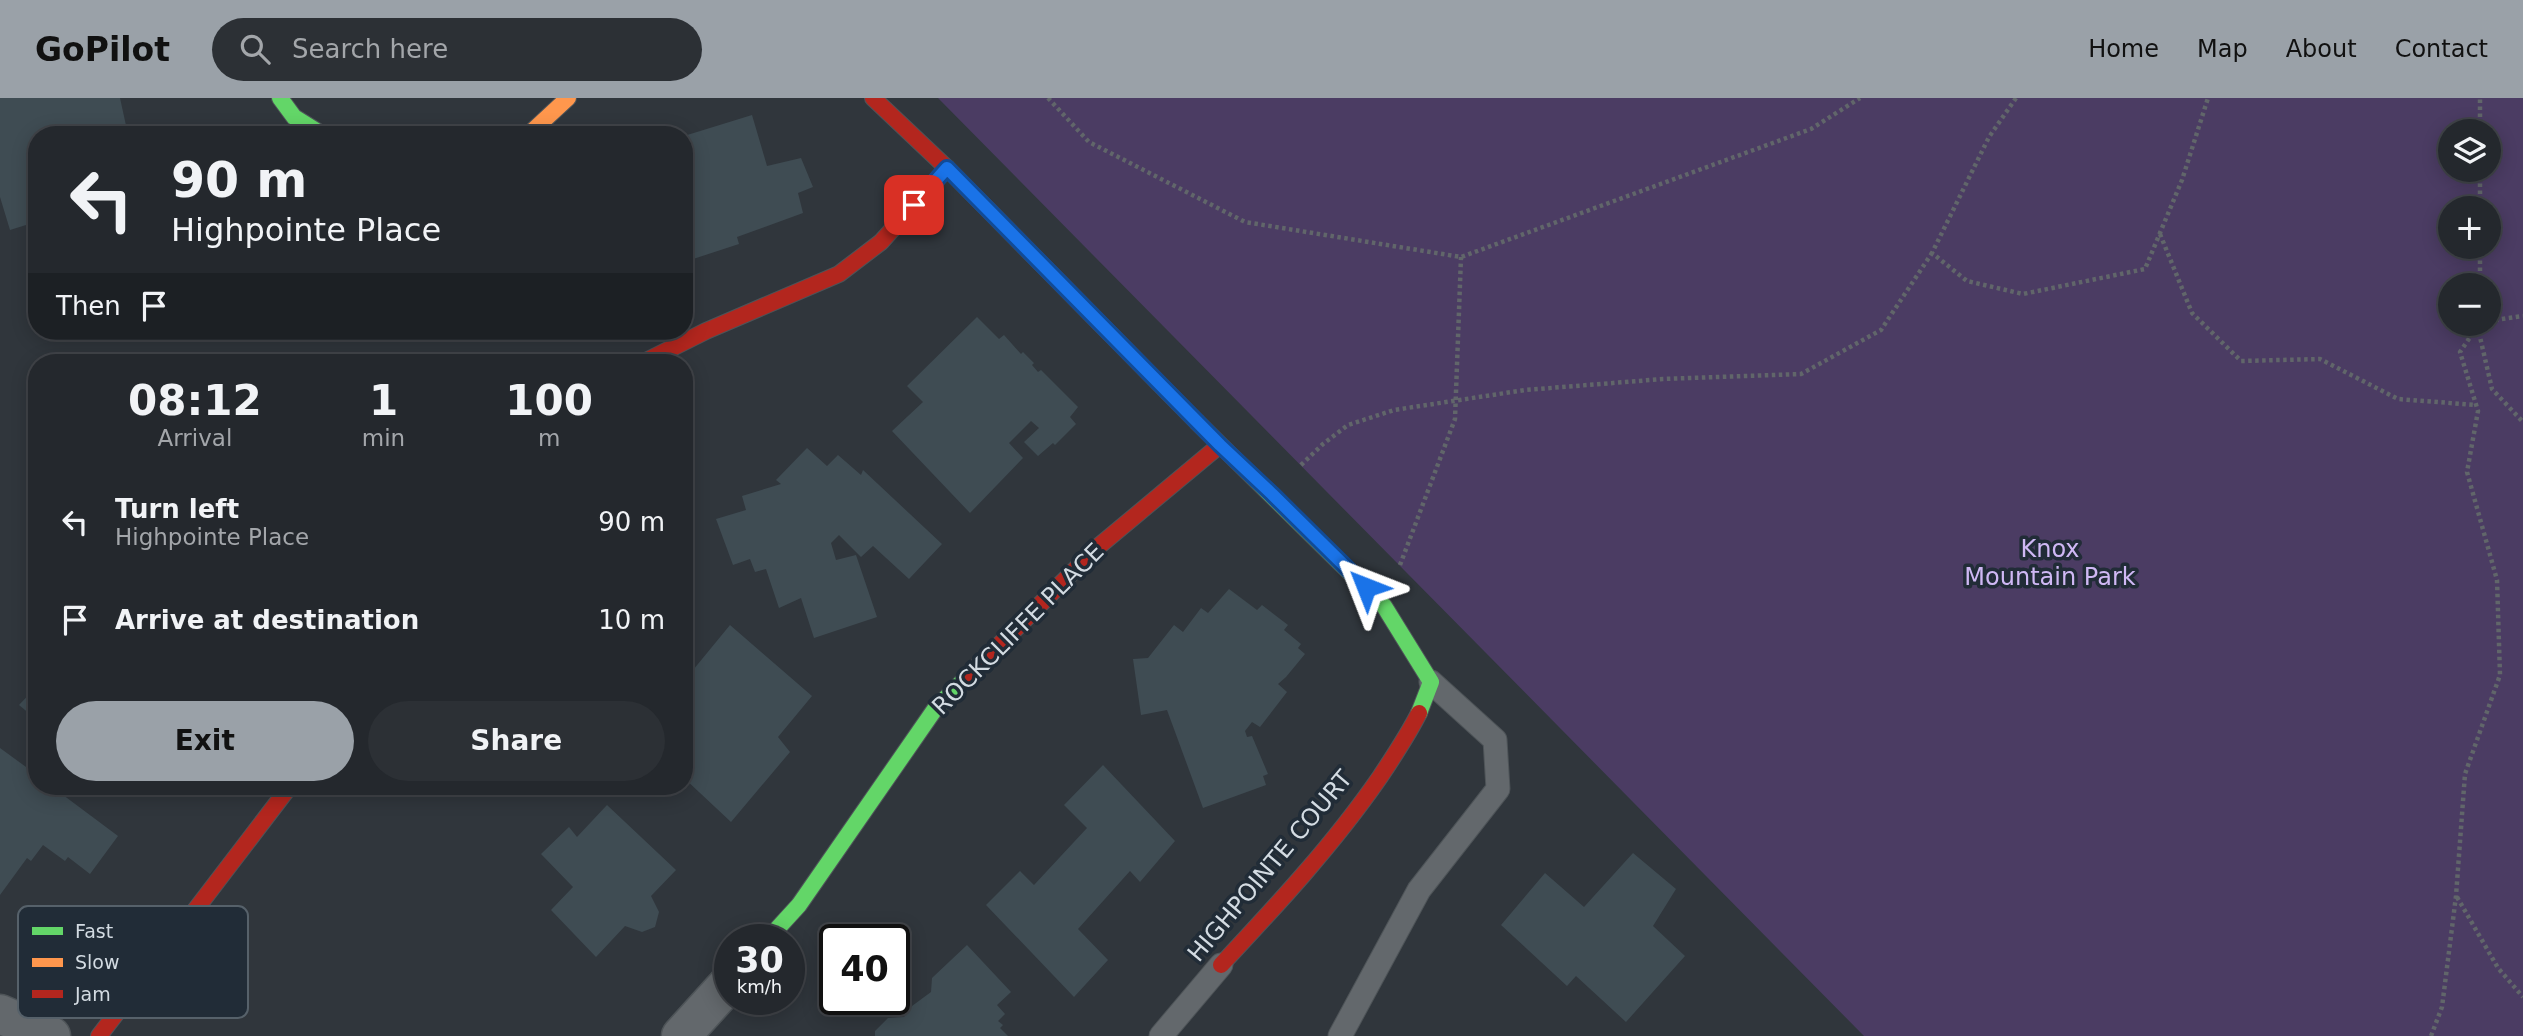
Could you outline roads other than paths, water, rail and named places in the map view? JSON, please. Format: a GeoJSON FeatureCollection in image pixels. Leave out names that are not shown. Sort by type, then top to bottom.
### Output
{"type":"FeatureCollection","features":[{"type":"Feature","properties":{"kind":"street"},"geometry":{"type":"LineString","coordinates":[[280,98],[294,117],[308,126]]}},
{"type":"Feature","properties":{"kind":"street"},"geometry":{"type":"LineString","coordinates":[[538,126],[568,98]]}},
{"type":"Feature","properties":{"kind":"street"},"geometry":{"type":"LineString","coordinates":[[873,98],[947,168],[1220,445],[1384,606],[1432,682]]}},
{"type":"Feature","properties":{"kind":"street"},"geometry":{"type":"LineString","coordinates":[[693,337],[839,274],[881,242],[947,168]]}},
{"type":"Feature","properties":{"kind":"street"},"geometry":{"type":"LineString","coordinates":[[659,354],[688,340]]}},
{"type":"Feature","properties":{"kind":"street","name":"ROCKCLIFFE PLACE"},"geometry":{"type":"LineString","coordinates":[[782,924],[799,905],[935,709],[1099,547],[1220,445]]}},
{"type":"Feature","properties":{"kind":"street","name":"HIGHPOINTE COURT"},"geometry":{"type":"LineString","coordinates":[[1221,965],[1282,901],[1352,817],[1413,725],[1432,682]]}},
{"type":"Feature","properties":{"kind":"street"},"geometry":{"type":"LineString","coordinates":[[198,906],[283,795]]}},
{"type":"Feature","properties":{"kind":"street"},"geometry":{"type":"LineString","coordinates":[[681,1036],[714,1000]]}},
{"type":"Feature","properties":{"kind":"street"},"geometry":{"type":"LineString","coordinates":[[0,1013],[51,1036]]}},
{"type":"Feature","properties":{"kind":"street"},"geometry":{"type":"LineString","coordinates":[[99,1036],[113,1018]]}},
{"type":"Feature","properties":{"kind":"lane"},"geometry":{"type":"LineString","coordinates":[[1340,1036],[1419,890],[1498,789],[1495,740],[1432,682]]}},
{"type":"Feature","properties":{"kind":"lane","name":"HIGHPOINTE COURT"},"geometry":{"type":"LineString","coordinates":[[1160,1036],[1221,965]]}},
{"type":"Feature","properties":{"kind":"park label","name":"Knox Mountain Park"},"geometry":{"type":"Point","coordinates":[2050,563]}}]}
